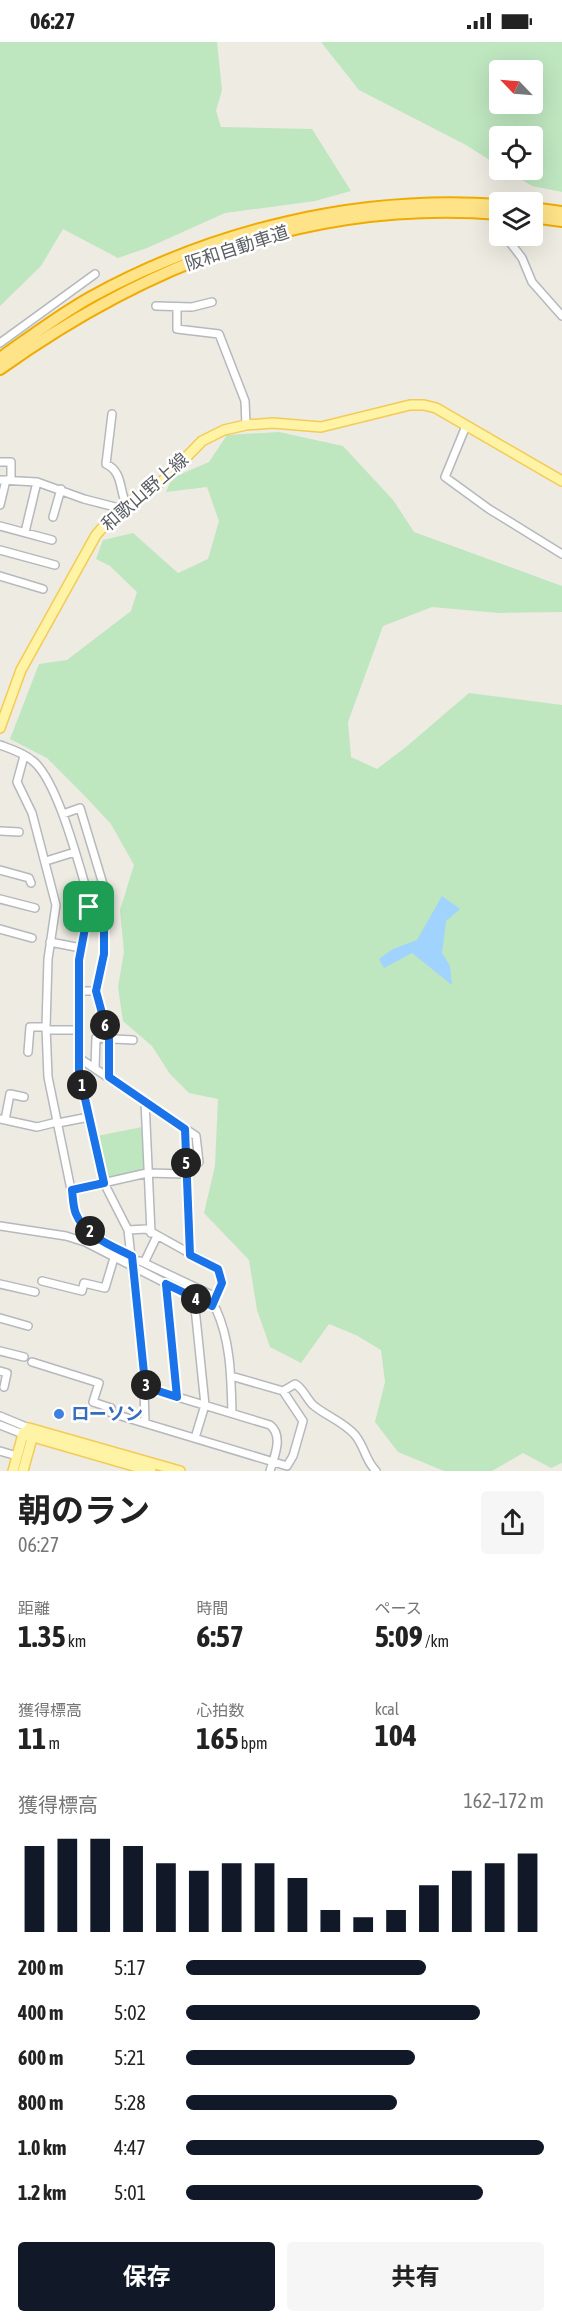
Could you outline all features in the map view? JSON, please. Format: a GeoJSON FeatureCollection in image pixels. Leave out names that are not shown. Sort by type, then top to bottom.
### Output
{"type":"FeatureCollection","features":[{"type":"Feature","properties":{"kind":"highway","name":"阪和自動車道"},"geometry":{"type":"LineString","coordinates":[[0,358],[54,320],[120,282],[152,267],[230,238],[305,218],[383,206],[449,203],[489,205]]}},
{"type":"Feature","properties":{"kind":"highway"},"geometry":{"type":"LineString","coordinates":[[543,209],[562,212]]}},
{"type":"Feature","properties":{"kind":"highway","name":"阪和自動車道"},"geometry":{"type":"LineString","coordinates":[[0,369],[59,329],[126,290],[200,258],[244,243],[330,222],[384,215],[450,212],[489,214]]}},
{"type":"Feature","properties":{"kind":"highway"},"geometry":{"type":"LineString","coordinates":[[543,218],[562,221]]}},
{"type":"Feature","properties":{"kind":"main road","name":"和歌山野上線"},"geometry":{"type":"LineString","coordinates":[[0,725],[26,661],[89,546],[118,510],[165,479],[202,441],[224,430],[246,425],[273,423],[321,427],[410,405],[424,405],[436,408],[562,481]]}},
{"type":"Feature","properties":{"kind":"main road"},"geometry":{"type":"LineString","coordinates":[[12,1471],[28,1434]]}},
{"type":"Feature","properties":{"kind":"main road"},"geometry":{"type":"LineString","coordinates":[[28,1434],[135,1469],[151,1471]]}},
{"type":"Feature","properties":{"kind":"main road"},"geometry":{"type":"LineString","coordinates":[[23,1471],[28,1434]]}},
{"type":"Feature","properties":{"kind":"main road"},"geometry":{"type":"LineString","coordinates":[[28,1434],[180,1471]]}},
{"type":"Feature","properties":{"kind":"street"},"geometry":{"type":"LineString","coordinates":[[513,246],[522,258],[532,282],[562,316]]}},
{"type":"Feature","properties":{"kind":"street"},"geometry":{"type":"LineString","coordinates":[[0,343],[95,274]]}},
{"type":"Feature","properties":{"kind":"street"},"geometry":{"type":"LineString","coordinates":[[156,306],[198,307],[212,302]]}},
{"type":"Feature","properties":{"kind":"street"},"geometry":{"type":"LineString","coordinates":[[177,307],[177,329],[219,334],[245,401],[246,425]]}},
{"type":"Feature","properties":{"kind":"street"},"geometry":{"type":"LineString","coordinates":[[112,414],[106,464],[111,466],[121,481],[126,504]]}},
{"type":"Feature","properties":{"kind":"street"},"geometry":{"type":"LineString","coordinates":[[466,426],[445,477],[489,509],[562,554]]}},
{"type":"Feature","properties":{"kind":"street"},"geometry":{"type":"LineString","coordinates":[[0,462],[11,462],[0,505]]}},
{"type":"Feature","properties":{"kind":"street"},"geometry":{"type":"LineString","coordinates":[[6,480],[38,482],[84,499],[115,507],[118,510]]}},
{"type":"Feature","properties":{"kind":"street"},"geometry":{"type":"LineString","coordinates":[[25,532],[38,482]]}},
{"type":"Feature","properties":{"kind":"street"},"geometry":{"type":"LineString","coordinates":[[53,517],[61,489]]}},
{"type":"Feature","properties":{"kind":"street"},"geometry":{"type":"LineString","coordinates":[[0,526],[52,540]]}},
{"type":"Feature","properties":{"kind":"street"},"geometry":{"type":"LineString","coordinates":[[0,550],[55,565]]}},
{"type":"Feature","properties":{"kind":"street"},"geometry":{"type":"LineString","coordinates":[[0,576],[43,589]]}},
{"type":"Feature","properties":{"kind":"street"},"geometry":{"type":"LineString","coordinates":[[0,745],[33,760],[43,772],[63,814],[89,898],[79,960],[79,1072],[104,1183],[128,1230],[146,1385],[144,1388],[145,1423]]}},
{"type":"Feature","properties":{"kind":"street"},"geometry":{"type":"LineString","coordinates":[[24,756],[17,782],[32,813],[56,905],[50,942],[46,1029],[48,1077],[76,1214],[84,1226],[99,1239],[132,1262],[166,1284],[216,1309],[226,1336],[231,1376],[232,1413]]}},
{"type":"Feature","properties":{"kind":"street"},"geometry":{"type":"LineString","coordinates":[[63,814],[80,808],[106,894],[104,954],[96,991],[109,1039],[109,1077]]}},
{"type":"Feature","properties":{"kind":"street"},"geometry":{"type":"LineString","coordinates":[[0,831],[19,832]]}},
{"type":"Feature","properties":{"kind":"street"},"geometry":{"type":"LineString","coordinates":[[46,861],[75,852]]}},
{"type":"Feature","properties":{"kind":"street"},"geometry":{"type":"LineString","coordinates":[[0,870],[29,878],[31,883]]}},
{"type":"Feature","properties":{"kind":"street"},"geometry":{"type":"LineString","coordinates":[[0,899],[34,908]]}},
{"type":"Feature","properties":{"kind":"street"},"geometry":{"type":"LineString","coordinates":[[89,907],[104,910]]}},
{"type":"Feature","properties":{"kind":"street"},"geometry":{"type":"LineString","coordinates":[[0,929],[32,938]]}},
{"type":"Feature","properties":{"kind":"street"},"geometry":{"type":"LineString","coordinates":[[50,942],[81,948]]}},
{"type":"Feature","properties":{"kind":"street"},"geometry":{"type":"LineString","coordinates":[[79,991],[96,991]]}},
{"type":"Feature","properties":{"kind":"street"},"geometry":{"type":"LineString","coordinates":[[28,1052],[30,1027],[79,1030]]}},
{"type":"Feature","properties":{"kind":"street"},"geometry":{"type":"LineString","coordinates":[[95,1068],[96,1038],[133,1040]]}},
{"type":"Feature","properties":{"kind":"street"},"geometry":{"type":"LineString","coordinates":[[79,1058],[198,1138],[199,1162]]}},
{"type":"Feature","properties":{"kind":"street"},"geometry":{"type":"LineString","coordinates":[[24,1096],[10,1094],[2,1119],[37,1127],[89,1117]]}},
{"type":"Feature","properties":{"kind":"street"},"geometry":{"type":"LineString","coordinates":[[144,1263],[154,1235],[147,1173],[145,1101]]}},
{"type":"Feature","properties":{"kind":"street"},"geometry":{"type":"LineString","coordinates":[[185,1129],[190,1255]]}},
{"type":"Feature","properties":{"kind":"street"},"geometry":{"type":"LineString","coordinates":[[72,1190],[147,1173],[186,1173]]}},
{"type":"Feature","properties":{"kind":"street"},"geometry":{"type":"LineString","coordinates":[[0,1226],[66,1236],[85,1242],[114,1258],[144,1263],[216,1297]]}},
{"type":"Feature","properties":{"kind":"street"},"geometry":{"type":"LineString","coordinates":[[128,1230],[146,1229],[218,1269],[222,1283],[212,1306]]}},
{"type":"Feature","properties":{"kind":"street"},"geometry":{"type":"LineString","coordinates":[[42,1281],[82,1291],[84,1283],[105,1288],[114,1258]]}},
{"type":"Feature","properties":{"kind":"street"},"geometry":{"type":"LineString","coordinates":[[0,1284],[35,1292]]}},
{"type":"Feature","properties":{"kind":"street"},"geometry":{"type":"LineString","coordinates":[[166,1284],[177,1397]]}},
{"type":"Feature","properties":{"kind":"street"},"geometry":{"type":"LineString","coordinates":[[194,1298],[205,1405],[195,1438]]}},
{"type":"Feature","properties":{"kind":"street"},"geometry":{"type":"LineString","coordinates":[[0,1318],[28,1326]]}},
{"type":"Feature","properties":{"kind":"street"},"geometry":{"type":"LineString","coordinates":[[0,1351],[24,1358]]}},
{"type":"Feature","properties":{"kind":"street"},"geometry":{"type":"LineString","coordinates":[[32,1362],[99,1383],[93,1402],[111,1408],[111,1413],[287,1466],[293,1456],[303,1421],[283,1391],[231,1376]]}},
{"type":"Feature","properties":{"kind":"street"},"geometry":{"type":"LineString","coordinates":[[0,1371],[7,1373],[4,1387]]}},
{"type":"Feature","properties":{"kind":"street"},"geometry":{"type":"LineString","coordinates":[[283,1391],[295,1384],[299,1385],[309,1401],[319,1410],[354,1434],[363,1447],[367,1462],[376,1471]]}},
{"type":"Feature","properties":{"kind":"street"},"geometry":{"type":"LineString","coordinates":[[146,1385],[177,1397],[263,1423],[274,1429],[277,1441],[270,1471]]}},
{"type":"Feature","properties":{"kind":"street"},"geometry":{"type":"LineString","coordinates":[[0,1416],[28,1434]]}},
{"type":"Feature","properties":{"kind":"street"},"geometry":{"type":"LineString","coordinates":[[0,1425],[28,1434]]}},
{"type":"Feature","properties":{"kind":"street"},"geometry":{"type":"LineString","coordinates":[[0,1451],[17,1456]]}},
{"type":"Feature","properties":{"kind":"green space"},"geometry":{"type":"Polygon","coordinates":[[[0,42],[217,42],[222,90],[216,111],[221,127],[312,129],[351,191],[315,201],[225,213],[147,248],[118,258],[63,229],[41,266],[0,306],[0,42]]]}},
{"type":"Feature","properties":{"kind":"green space"},"geometry":{"type":"Polygon","coordinates":[[[321,42],[562,42],[562,192],[532,186],[522,180],[543,180],[543,126],[489,126],[489,160],[466,145],[359,90],[321,42]]]}},
{"type":"Feature","properties":{"kind":"green space"},"geometry":{"type":"Polygon","coordinates":[[[279,432],[343,446],[393,500],[414,532],[562,586],[562,612],[499,613],[432,607],[383,626],[348,722],[351,757],[377,769],[469,693],[562,705],[562,1463],[551,1468],[523,1453],[492,1471],[444,1471],[398,1452],[375,1422],[385,1382],[381,1350],[356,1335],[329,1324],[301,1363],[270,1347],[257,1310],[249,1260],[204,1213],[215,1166],[218,1099],[189,1093],[170,1074],[152,1046],[123,1021],[118,987],[124,952],[120,910],[134,865],[111,824],[82,793],[47,758],[10,739],[39,664],[67,660],[131,611],[137,592],[110,566],[96,559],[103,540],[133,533],[178,573],[208,559],[219,521],[207,487],[166,492],[172,478],[209,462],[227,435],[279,432]]]}},
{"type":"Feature","properties":{"kind":"green space"},"geometry":{"type":"Polygon","coordinates":[[[142,1127],[145,1171],[108,1180],[97,1136],[142,1127]]]}},
{"type":"Feature","properties":{"kind":"water"},"geometry":{"type":"Polygon","coordinates":[[[442,896],[460,909],[446,921],[442,953],[450,966],[452,985],[412,953],[384,968],[379,959],[393,949],[417,940],[442,896]]]}},
{"type":"Feature","properties":{"kind":"waterway"},"geometry":{"type":"LineString","coordinates":[[17,477],[24,478]]}},
{"type":"Feature","properties":{"kind":"waterway"},"geometry":{"type":"LineString","coordinates":[[63,488],[88,496]]}},
{"type":"Feature","properties":{"kind":"place","name":"ローソン"},"geometry":{"type":"Point","coordinates":[59,1414]}},
{"type":"Feature","properties":{"kind":"route"},"geometry":{"type":"LineString","coordinates":[[89,907],[104,910],[104,954],[96,991],[109,1039],[109,1077],[185,1129],[190,1255],[218,1269],[222,1283],[212,1306],[166,1284],[177,1397],[152,1389],[145,1383],[132,1256],[99,1239],[84,1226],[76,1214],[72,1190],[104,1183],[79,1072],[79,960],[89,907]]}}]}
